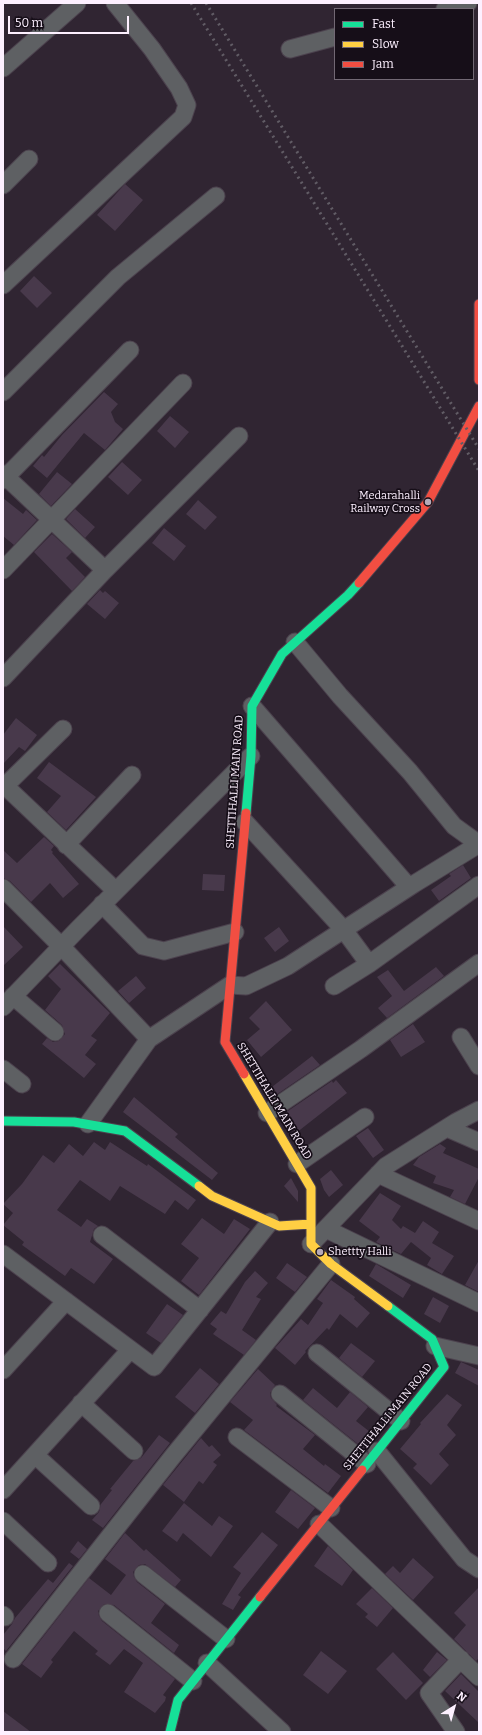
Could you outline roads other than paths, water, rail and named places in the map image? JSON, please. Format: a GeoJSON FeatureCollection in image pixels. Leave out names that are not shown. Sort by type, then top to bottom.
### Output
{"type":"FeatureCollection","features":[{"type":"Feature","properties":{"kind":"street"},"geometry":{"type":"LineString","coordinates":[[3,68],[77,3]]}},
{"type":"Feature","properties":{"kind":"street"},"geometry":{"type":"LineString","coordinates":[[3,284],[184,117],[187,105],[179,88],[152,50],[115,3]]}},
{"type":"Feature","properties":{"kind":"street"},"geometry":{"type":"LineString","coordinates":[[449,8],[468,3]]}},
{"type":"Feature","properties":{"kind":"street"},"geometry":{"type":"LineString","coordinates":[[290,49],[334,37]]}},
{"type":"Feature","properties":{"kind":"street"},"geometry":{"type":"LineString","coordinates":[[3,185],[29,159]]}},
{"type":"Feature","properties":{"kind":"street"},"geometry":{"type":"LineString","coordinates":[[3,392],[118,277],[216,196]]}},
{"type":"Feature","properties":{"kind":"street"},"geometry":{"type":"LineString","coordinates":[[479,304],[479,380]]}},
{"type":"Feature","properties":{"kind":"street"},"geometry":{"type":"LineString","coordinates":[[105,570],[52,519],[4,477],[130,350]]}},
{"type":"Feature","properties":{"kind":"street"},"geometry":{"type":"LineString","coordinates":[[3,570],[183,383]]}},
{"type":"Feature","properties":{"kind":"street","name":"SHETTIHALLI MAIN ROAD"},"geometry":{"type":"LineString","coordinates":[[318,1227],[312,1188],[225,1042],[251,756],[252,706],[282,654],[348,595],[428,502],[479,406]]}},
{"type":"Feature","properties":{"kind":"street"},"geometry":{"type":"LineString","coordinates":[[3,678],[105,570],[239,436]]}},
{"type":"Feature","properties":{"kind":"street"},"geometry":{"type":"LineString","coordinates":[[88,1124],[149,1039],[230,985],[246,986],[281,970],[409,887],[479,844],[454,826],[410,772],[340,696],[295,642]]}},
{"type":"Feature","properties":{"kind":"street"},"geometry":{"type":"LineString","coordinates":[[252,706],[409,887]]}},
{"type":"Feature","properties":{"kind":"street"},"geometry":{"type":"LineString","coordinates":[[63,729],[4,785],[116,891]]}},
{"type":"Feature","properties":{"kind":"street"},"geometry":{"type":"LineString","coordinates":[[55,1032],[8,1002],[102,904],[251,756]]}},
{"type":"Feature","properties":{"kind":"street"},"geometry":{"type":"LineString","coordinates":[[66,845],[132,775]]}},
{"type":"Feature","properties":{"kind":"street"},"geometry":{"type":"LineString","coordinates":[[245,822],[344,930],[369,964]]}},
{"type":"Feature","properties":{"kind":"street"},"geometry":{"type":"LineString","coordinates":[[334,986],[369,964],[479,885]]}},
{"type":"Feature","properties":{"kind":"street"},"geometry":{"type":"LineString","coordinates":[[3,888],[61,946],[149,1039]]}},
{"type":"Feature","properties":{"kind":"street"},"geometry":{"type":"LineString","coordinates":[[102,904],[143,946],[164,951],[235,932]]}},
{"type":"Feature","properties":{"kind":"street"},"geometry":{"type":"LineString","coordinates":[[267,1114],[361,1049],[479,963]]}},
{"type":"Feature","properties":{"kind":"street"},"geometry":{"type":"LineString","coordinates":[[461,1037],[479,1066]]}},
{"type":"Feature","properties":{"kind":"street"},"geometry":{"type":"LineString","coordinates":[[3,1069],[22,1084]]}},
{"type":"Feature","properties":{"kind":"street"},"geometry":{"type":"LineString","coordinates":[[311,1244],[318,1227],[386,1166],[479,1110]]}},
{"type":"Feature","properties":{"kind":"street"},"geometry":{"type":"LineString","coordinates":[[297,1164],[365,1117]]}},
{"type":"Feature","properties":{"kind":"street"},"geometry":{"type":"LineString","coordinates":[[3,1122],[74,1122],[125,1131],[212,1196],[280,1226],[318,1227],[479,1302]]}},
{"type":"Feature","properties":{"kind":"street"},"geometry":{"type":"LineString","coordinates":[[448,1128],[479,1142]]}},
{"type":"Feature","properties":{"kind":"street"},"geometry":{"type":"LineString","coordinates":[[378,1174],[479,1221]]}},
{"type":"Feature","properties":{"kind":"street"},"geometry":{"type":"LineString","coordinates":[[3,1254],[154,1367],[270,1222]]}},
{"type":"Feature","properties":{"kind":"street"},"geometry":{"type":"LineString","coordinates":[[102,1235],[200,1310]]}},
{"type":"Feature","properties":{"kind":"street","name":"SHETTIHALLI MAIN ROAD"},"geometry":{"type":"LineString","coordinates":[[170,1732],[178,1700],[444,1367],[432,1339],[331,1264],[311,1244]]}},
{"type":"Feature","properties":{"kind":"street"},"geometry":{"type":"LineString","coordinates":[[13,1659],[173,1456],[331,1264]]}},
{"type":"Feature","properties":{"kind":"street"},"geometry":{"type":"LineString","coordinates":[[3,1370],[66,1301]]}},
{"type":"Feature","properties":{"kind":"street"},"geometry":{"type":"LineString","coordinates":[[435,1346],[479,1356]]}},
{"type":"Feature","properties":{"kind":"street"},"geometry":{"type":"LineString","coordinates":[[3,1490],[130,1350]]}},
{"type":"Feature","properties":{"kind":"street"},"geometry":{"type":"LineString","coordinates":[[317,1353],[401,1421]]}},
{"type":"Feature","properties":{"kind":"street"},"geometry":{"type":"LineString","coordinates":[[280,1394],[372,1458],[464,1559],[479,1569]]}},
{"type":"Feature","properties":{"kind":"street"},"geometry":{"type":"LineString","coordinates":[[81,1403],[134,1452]]}},
{"type":"Feature","properties":{"kind":"street"},"geometry":{"type":"LineString","coordinates":[[237,1437],[331,1508]]}},
{"type":"Feature","properties":{"kind":"street"},"geometry":{"type":"LineString","coordinates":[[35,1454],[91,1506]]}},
{"type":"Feature","properties":{"kind":"street"},"geometry":{"type":"LineString","coordinates":[[3,1521],[48,1563]]}},
{"type":"Feature","properties":{"kind":"street"},"geometry":{"type":"LineString","coordinates":[[319,1524],[479,1677]]}},
{"type":"Feature","properties":{"kind":"street"},"geometry":{"type":"LineString","coordinates":[[143,1574],[226,1639]]}},
{"type":"Feature","properties":{"kind":"street"},"geometry":{"type":"LineString","coordinates":[[108,1613],[193,1681]]}},
{"type":"Feature","properties":{"kind":"street"},"geometry":{"type":"LineString","coordinates":[[456,1732],[429,1693],[461,1659]]}},
{"type":"Feature","properties":{"kind":"street"},"geometry":{"type":"LineString","coordinates":[[207,1663],[282,1732]]}},
{"type":"Feature","properties":{"kind":"railway"},"geometry":{"type":"LineString","coordinates":[[191,3],[479,471]]}},
{"type":"Feature","properties":{"kind":"railway"},"geometry":{"type":"LineString","coordinates":[[206,3],[479,449]]}},
{"type":"Feature","properties":{"kind":"place","name":"Medarahalli Railway Cross"},"geometry":{"type":"Point","coordinates":[428,502]}},
{"type":"Feature","properties":{"kind":"place","name":"Shettty Halli"},"geometry":{"type":"Point","coordinates":[320,1252]}}]}
